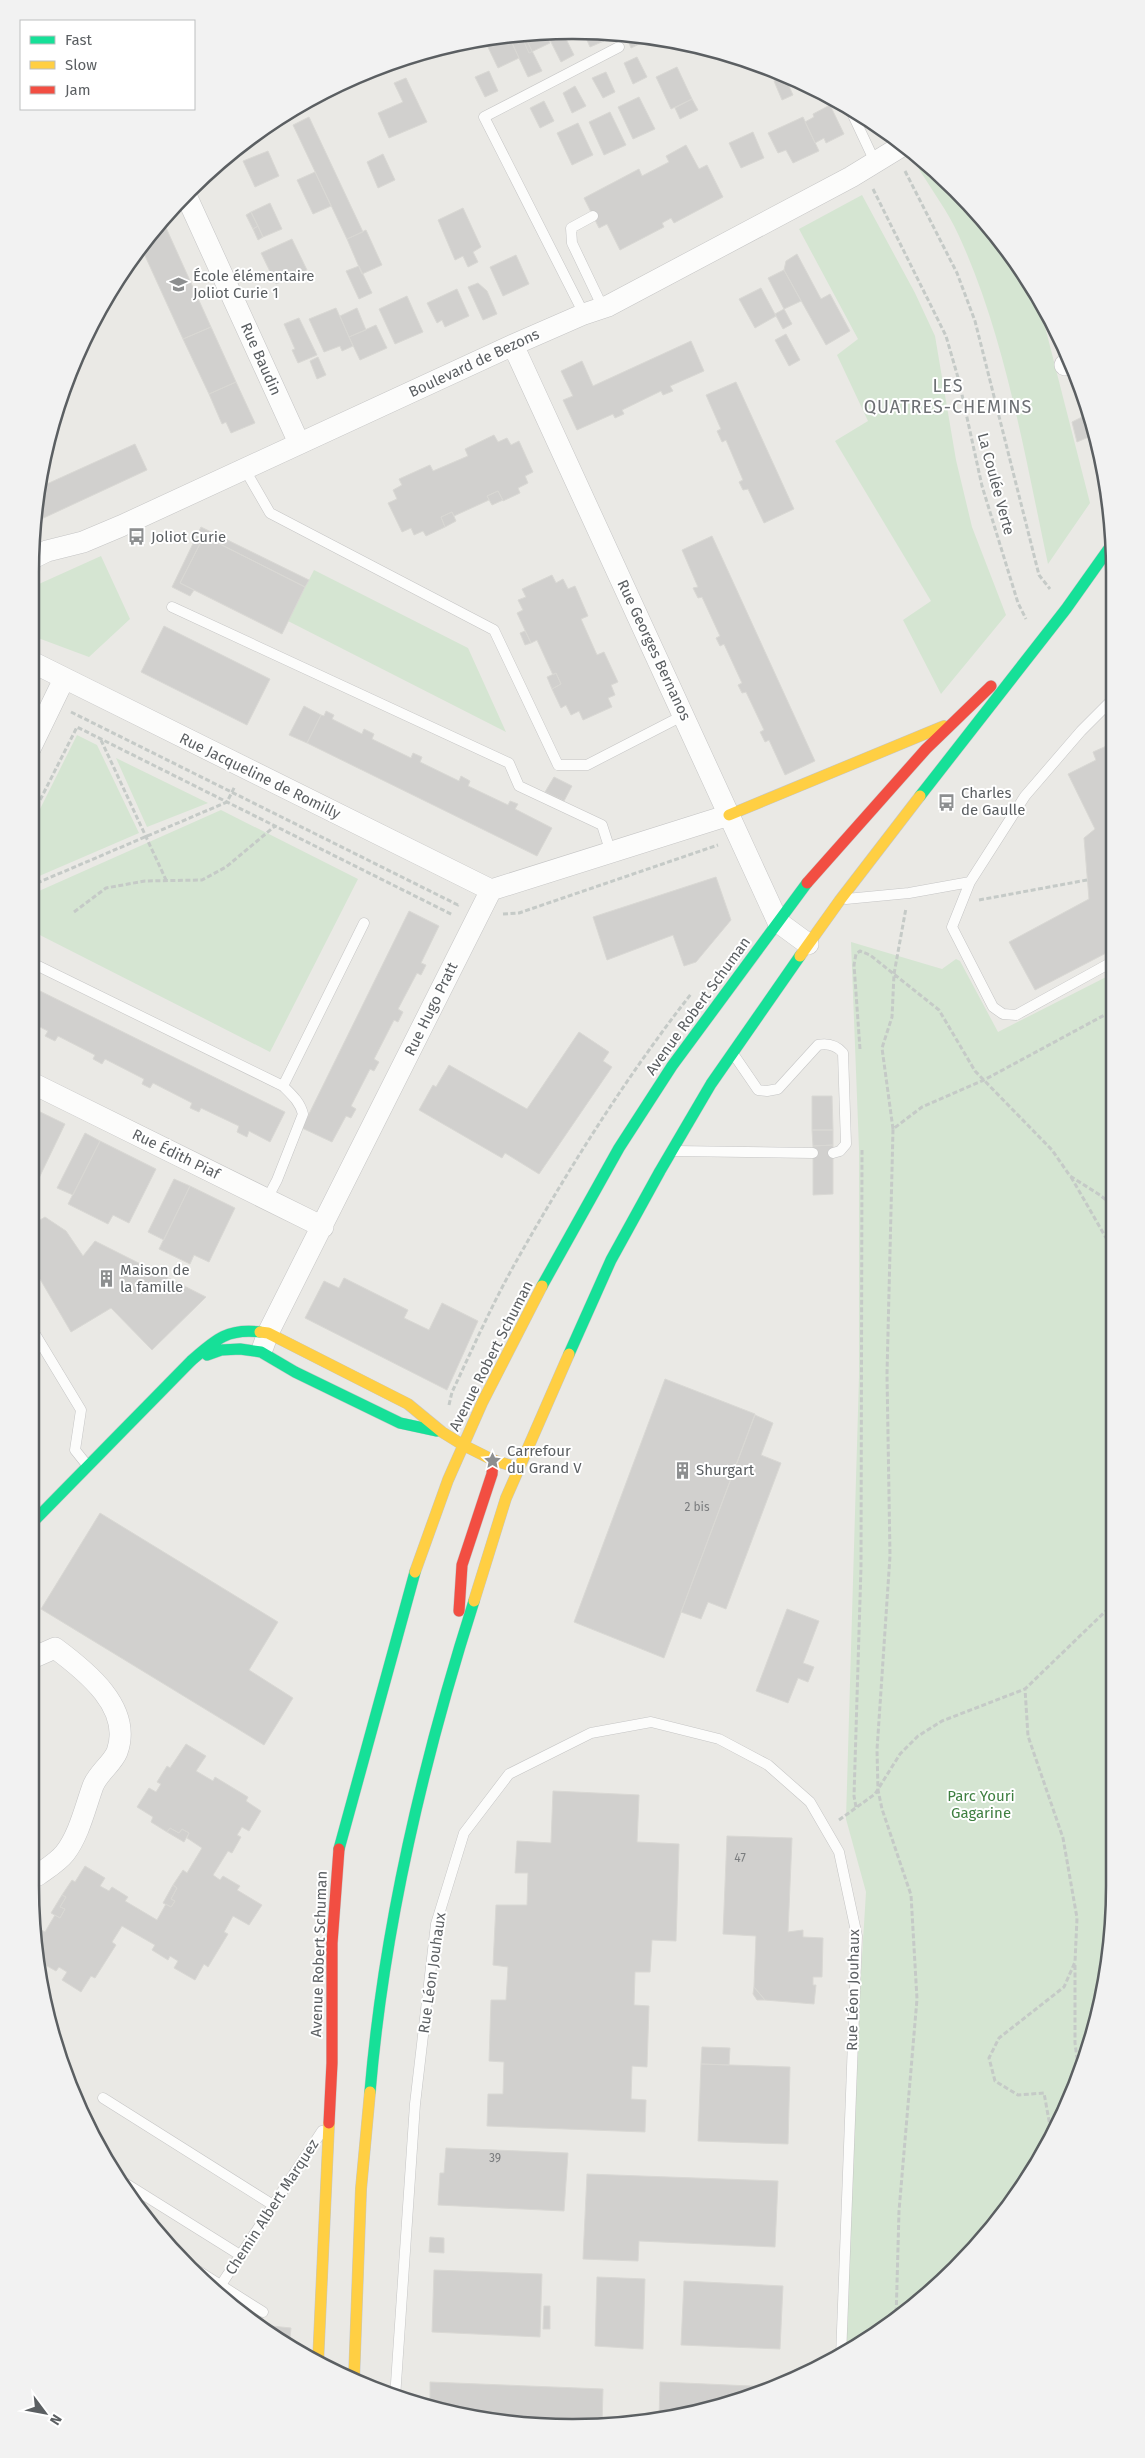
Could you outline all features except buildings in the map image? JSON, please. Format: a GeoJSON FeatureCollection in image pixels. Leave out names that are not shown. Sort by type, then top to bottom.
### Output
{"type":"FeatureCollection","features":[{"type":"Feature","properties":{"kind":"main road","name":"Avenue Robert Schuman"},"geometry":{"type":"LineString","coordinates":[[354,2373],[361,2189],[372,2064],[391,1933],[412,1819],[455,1660],[506,1498],[611,1260],[711,1084],[840,900],[1066,609],[1105,553]]}},
{"type":"Feature","properties":{"kind":"main road","name":"Avenue Robert Schuman"},"geometry":{"type":"LineString","coordinates":[[318,2355],[329,2120],[332,1943],[338,1853],[408,1591],[463,1445],[482,1403],[569,1235],[619,1148],[672,1066],[813,876],[950,724],[1038,644]]}},
{"type":"Feature","properties":{"kind":"main road"},"geometry":{"type":"LineString","coordinates":[[729,815],[950,724]]}},
{"type":"Feature","properties":{"kind":"main road"},"geometry":{"type":"LineString","coordinates":[[39,1516],[192,1361],[219,1337],[243,1330],[264,1343],[408,1404],[442,1432],[463,1445]]}},
{"type":"Feature","properties":{"kind":"main road"},"geometry":{"type":"LineString","coordinates":[[264,1343],[295,1372],[400,1423],[442,1432]]}},
{"type":"Feature","properties":{"kind":"main road"},"geometry":{"type":"LineString","coordinates":[[192,1361],[221,1350],[240,1349],[264,1343]]}},
{"type":"Feature","properties":{"kind":"main road","name":"Avenue Robert Schuman"},"geometry":{"type":"LineString","coordinates":[[463,1445],[493,1460],[519,1468]]}},
{"type":"Feature","properties":{"kind":"main road"},"geometry":{"type":"LineString","coordinates":[[455,1660],[462,1565],[492,1474],[493,1460]]}},
{"type":"Feature","properties":{"kind":"street","name":"Boulevard de Bezons"},"geometry":{"type":"LineString","coordinates":[[40,555],[83,542],[121,526],[513,345],[593,311],[876,162],[897,149]]}},
{"type":"Feature","properties":{"kind":"street","name":"Rue Baudin"},"geometry":{"type":"LineString","coordinates":[[190,201],[299,444]]}},
{"type":"Feature","properties":{"kind":"street","name":"Rue Georges Bernanos"},"geometry":{"type":"LineString","coordinates":[[513,345],[778,922],[808,944]]}},
{"type":"Feature","properties":{"kind":"street","name":"Rue Jacqueline de Romilly"},"geometry":{"type":"LineString","coordinates":[[39,666],[491,890]]}},
{"type":"Feature","properties":{"kind":"street"},"geometry":{"type":"LineString","coordinates":[[39,748],[64,679]]}},
{"type":"Feature","properties":{"kind":"street"},"geometry":{"type":"LineString","coordinates":[[491,890],[729,815]]}},
{"type":"Feature","properties":{"kind":"street","name":"Rue Hugo Pratt"},"geometry":{"type":"LineString","coordinates":[[264,1343],[491,890]]}},
{"type":"Feature","properties":{"kind":"street","name":"Rue Édith Piaf"},"geometry":{"type":"LineString","coordinates":[[39,1086],[323,1227]]}},
{"type":"Feature","properties":{"kind":"street"},"geometry":{"type":"LineString","coordinates":[[39,1655],[55,1648],[72,1661],[104,1690],[122,1727],[117,1753],[95,1783],[80,1823],[64,1854],[39,1874]]}},
{"type":"Feature","properties":{"kind":"lane"},"geometry":{"type":"LineString","coordinates":[[593,311],[484,117],[619,47]]}},
{"type":"Feature","properties":{"kind":"lane"},"geometry":{"type":"LineString","coordinates":[[856,121],[876,162]]}},
{"type":"Feature","properties":{"kind":"lane"},"geometry":{"type":"LineString","coordinates":[[593,216],[571,228],[572,243],[593,311]]}},
{"type":"Feature","properties":{"kind":"lane"},"geometry":{"type":"LineString","coordinates":[[244,468],[270,513],[494,630],[558,766],[587,765],[684,715]]}},
{"type":"Feature","properties":{"kind":"lane"},"geometry":{"type":"LineString","coordinates":[[172,607],[509,763],[519,786],[602,825],[611,853]]}},
{"type":"Feature","properties":{"kind":"lane"},"geometry":{"type":"LineString","coordinates":[[1106,706],[1081,731],[1025,796],[970,882],[952,927],[993,1007],[1003,1014],[1016,1015],[1106,965]]}},
{"type":"Feature","properties":{"kind":"lane"},"geometry":{"type":"LineString","coordinates":[[840,900],[909,893],[970,882]]}},
{"type":"Feature","properties":{"kind":"lane"},"geometry":{"type":"LineString","coordinates":[[283,1086],[364,923]]}},
{"type":"Feature","properties":{"kind":"lane"},"geometry":{"type":"LineString","coordinates":[[39,966],[283,1086],[301,1105],[303,1114],[277,1180],[267,1199]]}},
{"type":"Feature","properties":{"kind":"lane"},"geometry":{"type":"LineString","coordinates":[[732,1052],[758,1090],[773,1091],[778,1089],[818,1045],[829,1044],[840,1049],[843,1053],[846,1144],[840,1151],[833,1153]]}},
{"type":"Feature","properties":{"kind":"lane"},"geometry":{"type":"LineString","coordinates":[[672,1151],[813,1152]]}},
{"type":"Feature","properties":{"kind":"lane"},"geometry":{"type":"LineString","coordinates":[[39,1341],[80,1410],[75,1450],[88,1466]]}},
{"type":"Feature","properties":{"kind":"lane","name":"Rue Léon Jouhaux"},"geometry":{"type":"LineString","coordinates":[[396,2389],[415,2104],[436,1924],[464,1833],[509,1774],[591,1733],[651,1722],[720,1739],[768,1765],[810,1802],[839,1852],[857,1936],[841,2346]]}},
{"type":"Feature","properties":{"kind":"lane"},"geometry":{"type":"LineString","coordinates":[[103,2098],[273,2205]]}},
{"type":"Feature","properties":{"kind":"lane","name":"Chemin Albert Marquez"},"geometry":{"type":"LineString","coordinates":[[220,2286],[329,2120]]}},
{"type":"Feature","properties":{"kind":"lane"},"geometry":{"type":"LineString","coordinates":[[134,2189],[240,2255]]}},
{"type":"Feature","properties":{"kind":"lane"},"geometry":{"type":"LineString","coordinates":[[233,2296],[263,2312]]}},
{"type":"Feature","properties":{"kind":"path","name":"La Coulée Verte"},"geometry":{"type":"LineString","coordinates":[[905,156],[905,172],[957,273],[975,321],[1039,575],[1066,609]]}},
{"type":"Feature","properties":{"kind":"path","name":"La Coulée Verte"},"geometry":{"type":"LineString","coordinates":[[876,162],[873,189],[946,336],[959,380],[982,486],[1018,602],[1038,644]]}},
{"type":"Feature","properties":{"kind":"path"},"geometry":{"type":"LineString","coordinates":[[68,710],[458,905],[475,920]]}},
{"type":"Feature","properties":{"kind":"path"},"geometry":{"type":"LineString","coordinates":[[39,802],[77,727],[275,826],[475,920],[519,913],[739,838]]}},
{"type":"Feature","properties":{"kind":"path"},"geometry":{"type":"LineString","coordinates":[[101,739],[167,882]]}},
{"type":"Feature","properties":{"kind":"path"},"geometry":{"type":"LineString","coordinates":[[39,882],[227,802],[244,768]]}},
{"type":"Feature","properties":{"kind":"path"},"geometry":{"type":"LineString","coordinates":[[74,912],[106,888],[145,881],[202,880],[226,867],[275,826]]}},
{"type":"Feature","properties":{"kind":"path"},"geometry":{"type":"LineString","coordinates":[[458,905],[471,880]]}},
{"type":"Feature","properties":{"kind":"path"},"geometry":{"type":"LineString","coordinates":[[962,903],[1087,880]]}},
{"type":"Feature","properties":{"kind":"path"},"geometry":{"type":"LineString","coordinates":[[896,2310],[899,2211],[917,1999],[911,1894],[882,1809],[878,1790],[878,1750],[890,1556],[887,1374],[893,1129],[882,1048],[892,1018],[894,974],[909,893]]}},
{"type":"Feature","properties":{"kind":"path"},"geometry":{"type":"LineString","coordinates":[[860,1053],[856,954],[860,951],[870,956],[939,1010],[975,1071],[1052,1150],[1070,1176],[1106,1238]]}},
{"type":"Feature","properties":{"kind":"path"},"geometry":{"type":"LineString","coordinates":[[893,1129],[922,1107],[984,1080],[1106,1014]]}},
{"type":"Feature","properties":{"kind":"path"},"geometry":{"type":"LineString","coordinates":[[856,1807],[854,1796],[861,1567],[862,1142]]}},
{"type":"Feature","properties":{"kind":"path"},"geometry":{"type":"LineString","coordinates":[[1070,1176],[1106,1201]]}},
{"type":"Feature","properties":{"kind":"path"},"geometry":{"type":"LineString","coordinates":[[827,1830],[878,1790],[900,1754],[918,1736],[942,1720],[1025,1689],[1106,1611]]}},
{"type":"Feature","properties":{"kind":"path"},"geometry":{"type":"LineString","coordinates":[[1025,1689],[1028,1736],[1064,1847],[1077,1918],[1075,2043],[1077,2058]]}},
{"type":"Feature","properties":{"kind":"path"},"geometry":{"type":"LineString","coordinates":[[1050,2124],[1044,2094],[1018,2095],[995,2081],[989,2058],[999,2038],[1064,1987],[1075,1962]]}},
{"type":"Feature","properties":{"kind":"green space"},"geometry":{"type":"Polygon","coordinates":[[[917,165],[950,195],[996,248],[1016,276],[1044,323],[1090,503],[1048,564],[1022,439],[989,314],[959,236],[917,165]]]}},
{"type":"Feature","properties":{"kind":"green space"},"geometry":{"type":"Polygon","coordinates":[[[862,195],[915,293],[935,336],[956,460],[972,527],[1006,615],[941,694],[903,620],[931,601],[835,441],[868,421],[837,355],[858,339],[799,229],[862,195]]]}},
{"type":"Feature","properties":{"kind":"green space"},"geometry":{"type":"Polygon","coordinates":[[[101,556],[130,619],[89,657],[39,638],[39,584],[101,556]]]}},
{"type":"Feature","properties":{"kind":"green space"},"geometry":{"type":"Polygon","coordinates":[[[314,570],[468,648],[506,732],[288,621],[314,570]]]}},
{"type":"Feature","properties":{"kind":"green space"},"geometry":{"type":"Polygon","coordinates":[[[77,735],[97,745],[139,833],[39,876],[39,811],[77,735]]]}},
{"type":"Feature","properties":{"kind":"green space"},"geometry":{"type":"Polygon","coordinates":[[[116,758],[208,803],[147,827],[116,758]]]}},
{"type":"Feature","properties":{"kind":"green space"},"geometry":{"type":"Polygon","coordinates":[[[221,810],[358,879],[270,1052],[39,935],[39,891],[221,810]]]}},
{"type":"Feature","properties":{"kind":"green space","name":"Parc Youri Gagarine"},"geometry":{"type":"Polygon","coordinates":[[[851,942],[942,969],[956,959],[960,961],[998,1032],[1106,977],[1106,1886],[1102,1955],[1096,1990],[1088,2024],[1066,2090],[1035,2152],[1016,2182],[974,2237],[950,2263],[897,2309],[846,2343],[853,2103],[866,1892],[846,1819],[859,1377],[859,1149],[851,942]]]}},
{"type":"Feature","properties":{"kind":"traffic: fast"},"geometry":{"type":"LineString","coordinates":[[920,796],[1066,609],[1105,553]]}},
{"type":"Feature","properties":{"kind":"traffic: fast"},"geometry":{"type":"LineString","coordinates":[[542,1286],[619,1148],[672,1066],[807,883]]}},
{"type":"Feature","properties":{"kind":"traffic: fast"},"geometry":{"type":"LineString","coordinates":[[569,1354],[611,1260],[660,1171],[711,1084],[800,956]]}},
{"type":"Feature","properties":{"kind":"traffic: fast"},"geometry":{"type":"LineString","coordinates":[[39,1516],[191,1361],[222,1337],[239,1332],[260,1332]]}},
{"type":"Feature","properties":{"kind":"traffic: fast"},"geometry":{"type":"LineString","coordinates":[[207,1355],[221,1350],[240,1349],[261,1352],[295,1372],[400,1423],[437,1431]]}},
{"type":"Feature","properties":{"kind":"traffic: fast"},"geometry":{"type":"LineString","coordinates":[[339,1849],[415,1572]]}},
{"type":"Feature","properties":{"kind":"traffic: fast"},"geometry":{"type":"LineString","coordinates":[[370,2092],[385,1967],[408,1844],[438,1722],[474,1601]]}},
{"type":"Feature","properties":{"kind":"traffic: slow"},"geometry":{"type":"LineString","coordinates":[[729,815],[944,726]]}},
{"type":"Feature","properties":{"kind":"traffic: slow"},"geometry":{"type":"LineString","coordinates":[[800,956],[840,900],[920,796]]}},
{"type":"Feature","properties":{"kind":"traffic: slow"},"geometry":{"type":"LineString","coordinates":[[415,1572],[448,1480],[482,1403],[542,1286]]}},
{"type":"Feature","properties":{"kind":"traffic: slow"},"geometry":{"type":"LineString","coordinates":[[260,1332],[268,1333],[408,1404],[442,1432],[463,1445],[493,1460],[519,1468]]}},
{"type":"Feature","properties":{"kind":"traffic: slow"},"geometry":{"type":"LineString","coordinates":[[474,1601],[506,1498],[569,1354]]}},
{"type":"Feature","properties":{"kind":"traffic: slow"},"geometry":{"type":"LineString","coordinates":[[354,2373],[361,2189],[370,2092]]}},
{"type":"Feature","properties":{"kind":"traffic: slow"},"geometry":{"type":"LineString","coordinates":[[318,2355],[329,2123]]}},
{"type":"Feature","properties":{"kind":"traffic: jam"},"geometry":{"type":"LineString","coordinates":[[807,883],[926,749],[991,686]]}},
{"type":"Feature","properties":{"kind":"traffic: jam"},"geometry":{"type":"LineString","coordinates":[[459,1611],[462,1565],[492,1474],[493,1460]]}},
{"type":"Feature","properties":{"kind":"traffic: jam"},"geometry":{"type":"LineString","coordinates":[[329,2123],[332,2063],[332,1943],[339,1849]]}},
{"type":"Feature","properties":{"kind":"place","name":"École élémentaire Joliot Curie 1"},"geometry":{"type":"Point","coordinates":[179,285]}},
{"type":"Feature","properties":{"kind":"place","name":"Joliot Curie"},"geometry":{"type":"Point","coordinates":[137,537]}},
{"type":"Feature","properties":{"kind":"place","name":"Charles de Gaulle"},"geometry":{"type":"Point","coordinates":[947,802]}},
{"type":"Feature","properties":{"kind":"place","name":"Maison de la famille"},"geometry":{"type":"Point","coordinates":[106,1279]}},
{"type":"Feature","properties":{"kind":"place","name":"Carrefour du Grand V"},"geometry":{"type":"Point","coordinates":[493,1460]}},
{"type":"Feature","properties":{"kind":"place","name":"Shurgart"},"geometry":{"type":"Point","coordinates":[682,1470]}},
{"type":"Feature","properties":{"kind":"district","name":"LES QUATRES-CHEMINS"},"geometry":{"type":"Point","coordinates":[948,396]}}]}
